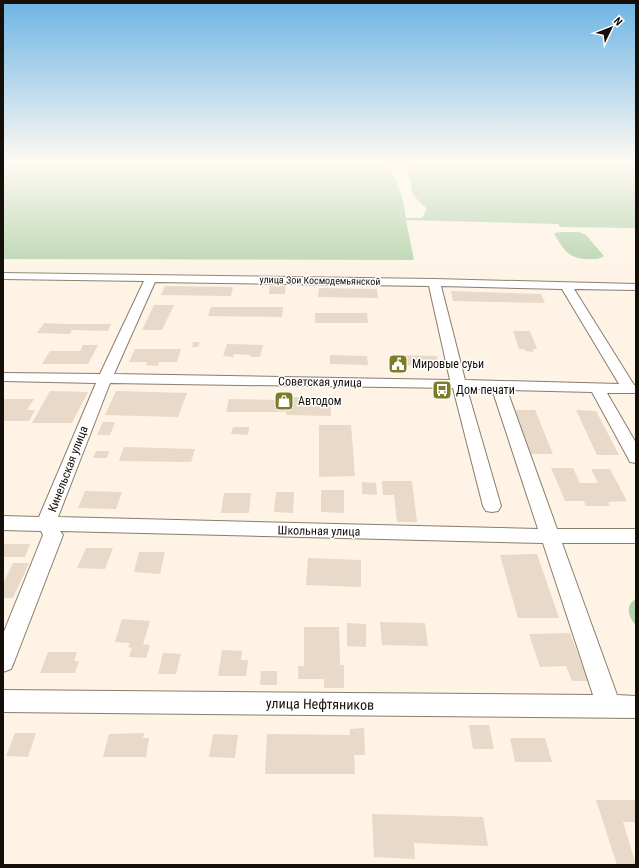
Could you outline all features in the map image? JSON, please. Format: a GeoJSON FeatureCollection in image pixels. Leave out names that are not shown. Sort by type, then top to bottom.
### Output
{"type":"FeatureCollection","features":[{"type":"Feature","properties":{"kind":"street","name":"улица Зои Космодемьянской"},"geometry":{"type":"LineString","coordinates":[[3,276],[434,282],[636,287]]}},
{"type":"Feature","properties":{"kind":"street","name":"Кинельская улица"},"geometry":{"type":"LineString","coordinates":[[3,662],[53,535],[46,523],[105,378],[151,278]]}},
{"type":"Feature","properties":{"kind":"street"},"geometry":{"type":"LineString","coordinates":[[434,282],[458,384],[492,506]]}},
{"type":"Feature","properties":{"kind":"street"},"geometry":{"type":"LineString","coordinates":[[566,285],[632,389]]}},
{"type":"Feature","properties":{"kind":"street","name":"Советская улица"},"geometry":{"type":"LineString","coordinates":[[3,377],[458,384],[632,389]]}},
{"type":"Feature","properties":{"kind":"street"},"geometry":{"type":"LineString","coordinates":[[498,385],[609,707]]}},
{"type":"Feature","properties":{"kind":"street"},"geometry":{"type":"LineString","coordinates":[[597,388],[636,458]]}},
{"type":"Feature","properties":{"kind":"street","name":"Школьная улица"},"geometry":{"type":"LineString","coordinates":[[3,523],[549,536],[636,536]]}},
{"type":"Feature","properties":{"kind":"street","name":"улица Нефтяников"},"geometry":{"type":"LineString","coordinates":[[3,701],[636,707]]}},
{"type":"Feature","properties":{"kind":"green space"},"geometry":{"type":"Polygon","coordinates":[[[3,204],[404,204],[406,218],[422,218],[427,209],[422,204],[636,204],[636,230],[634,228],[560,227],[558,224],[406,220],[414,260],[3,259],[3,204]]]}},
{"type":"Feature","properties":{"kind":"green space"},"geometry":{"type":"Polygon","coordinates":[[[563,232],[579,232],[586,235],[604,256],[598,259],[581,259],[572,255],[564,249],[554,234],[563,232]]]}},
{"type":"Feature","properties":{"kind":"green space"},"geometry":{"type":"Polygon","coordinates":[[[636,599],[636,625],[631,618],[629,608],[630,604],[636,599]]]}},
{"type":"Feature","properties":{"kind":"building"},"geometry":{"type":"Polygon","coordinates":[[[165,286],[233,287],[231,296],[161,295],[165,286]]]}},
{"type":"Feature","properties":{"kind":"building"},"geometry":{"type":"Polygon","coordinates":[[[270,286],[286,286],[285,294],[269,294],[270,286]]]}},
{"type":"Feature","properties":{"kind":"building"},"geometry":{"type":"Polygon","coordinates":[[[319,288],[377,289],[378,298],[318,297],[319,288]]]}},
{"type":"Feature","properties":{"kind":"building"},"geometry":{"type":"Polygon","coordinates":[[[451,291],[541,294],[545,303],[453,301],[451,291]]]}},
{"type":"Feature","properties":{"kind":"building"},"geometry":{"type":"Polygon","coordinates":[[[154,305],[174,305],[162,330],[142,330],[154,305]]]}},
{"type":"Feature","properties":{"kind":"building"},"geometry":{"type":"Polygon","coordinates":[[[211,307],[283,307],[282,317],[208,316],[211,307]]]}},
{"type":"Feature","properties":{"kind":"building"},"geometry":{"type":"Polygon","coordinates":[[[315,313],[367,313],[368,323],[315,323],[315,313]]]}},
{"type":"Feature","properties":{"kind":"building"},"geometry":{"type":"Polygon","coordinates":[[[44,323],[111,324],[108,331],[72,330],[70,334],[37,333],[44,323]]]}},
{"type":"Feature","properties":{"kind":"building"},"geometry":{"type":"Polygon","coordinates":[[[513,331],[530,331],[537,349],[533,349],[534,352],[519,349],[513,331]]]}},
{"type":"Feature","properties":{"kind":"building"},"geometry":{"type":"Polygon","coordinates":[[[193,342],[200,342],[198,347],[192,347],[193,342]]]}},
{"type":"Feature","properties":{"kind":"building"},"geometry":{"type":"Polygon","coordinates":[[[227,344],[263,345],[260,357],[234,354],[233,357],[223,356],[227,344]]]}},
{"type":"Feature","properties":{"kind":"building"},"geometry":{"type":"Polygon","coordinates":[[[83,345],[98,345],[88,364],[42,364],[50,351],[80,351],[83,345]]]}},
{"type":"Feature","properties":{"kind":"building"},"geometry":{"type":"Polygon","coordinates":[[[135,349],[181,349],[177,362],[159,362],[158,366],[146,365],[147,362],[129,362],[135,349]]]}},
{"type":"Feature","properties":{"kind":"building"},"geometry":{"type":"Polygon","coordinates":[[[330,355],[367,356],[368,365],[330,364],[330,355]]]}},
{"type":"Feature","properties":{"kind":"building"},"geometry":{"type":"Polygon","coordinates":[[[395,355],[437,356],[439,366],[396,365],[395,355]]]}},
{"type":"Feature","properties":{"kind":"building"},"geometry":{"type":"Polygon","coordinates":[[[50,391],[88,392],[72,423],[32,423],[50,391]]]}},
{"type":"Feature","properties":{"kind":"building"},"geometry":{"type":"Polygon","coordinates":[[[116,391],[187,393],[178,417],[105,415],[116,391]]]}},
{"type":"Feature","properties":{"kind":"building"},"geometry":{"type":"Polygon","coordinates":[[[288,397],[331,397],[331,416],[286,415],[286,412],[226,412],[229,399],[287,400],[288,397]]]}},
{"type":"Feature","properties":{"kind":"building"},"geometry":{"type":"Polygon","coordinates":[[[3,399],[34,399],[27,410],[35,410],[29,421],[3,421],[3,399]]]}},
{"type":"Feature","properties":{"kind":"building"},"geometry":{"type":"Polygon","coordinates":[[[515,410],[535,410],[553,454],[531,454],[515,410]]]}},
{"type":"Feature","properties":{"kind":"building"},"geometry":{"type":"Polygon","coordinates":[[[576,410],[596,411],[619,455],[597,455],[576,410]]]}},
{"type":"Feature","properties":{"kind":"building"},"geometry":{"type":"Polygon","coordinates":[[[103,422],[115,422],[110,435],[97,435],[103,422]]]}},
{"type":"Feature","properties":{"kind":"building"},"geometry":{"type":"Polygon","coordinates":[[[319,425],[351,425],[355,476],[319,477],[319,425]]]}},
{"type":"Feature","properties":{"kind":"building"},"geometry":{"type":"Polygon","coordinates":[[[233,427],[249,427],[248,435],[231,434],[233,427]]]}},
{"type":"Feature","properties":{"kind":"building"},"geometry":{"type":"Polygon","coordinates":[[[124,447],[195,449],[191,462],[119,461],[124,447]]]}},
{"type":"Feature","properties":{"kind":"building"},"geometry":{"type":"Polygon","coordinates":[[[96,451],[109,451],[107,458],[93,458],[96,451]]]}},
{"type":"Feature","properties":{"kind":"building"},"geometry":{"type":"Polygon","coordinates":[[[551,468],[573,468],[580,483],[598,483],[591,469],[610,469],[627,501],[608,502],[610,506],[586,506],[584,501],[565,501],[551,468]]]}},
{"type":"Feature","properties":{"kind":"building"},"geometry":{"type":"Polygon","coordinates":[[[382,481],[412,481],[417,522],[397,522],[394,495],[383,495],[382,481]]]}},
{"type":"Feature","properties":{"kind":"building"},"geometry":{"type":"Polygon","coordinates":[[[362,482],[376,483],[377,495],[362,494],[362,482]]]}},
{"type":"Feature","properties":{"kind":"building"},"geometry":{"type":"Polygon","coordinates":[[[321,490],[344,490],[344,513],[321,512],[321,490]]]}},
{"type":"Feature","properties":{"kind":"building"},"geometry":{"type":"Polygon","coordinates":[[[85,491],[122,492],[116,509],[78,508],[85,491]]]}},
{"type":"Feature","properties":{"kind":"building"},"geometry":{"type":"Polygon","coordinates":[[[276,492],[294,492],[293,513],[274,512],[276,492]]]}},
{"type":"Feature","properties":{"kind":"building"},"geometry":{"type":"Polygon","coordinates":[[[224,493],[251,493],[249,513],[221,513],[224,493]]]}},
{"type":"Feature","properties":{"kind":"building"},"geometry":{"type":"Polygon","coordinates":[[[3,544],[30,544],[25,557],[3,557],[3,544]]]}},
{"type":"Feature","properties":{"kind":"building"},"geometry":{"type":"Polygon","coordinates":[[[86,548],[113,548],[105,569],[77,568],[86,548]]]}},
{"type":"Feature","properties":{"kind":"building"},"geometry":{"type":"Polygon","coordinates":[[[139,552],[165,552],[160,574],[134,572],[139,552]]]}},
{"type":"Feature","properties":{"kind":"building"},"geometry":{"type":"Polygon","coordinates":[[[537,554],[559,618],[518,618],[500,555],[537,554]]]}},
{"type":"Feature","properties":{"kind":"building"},"geometry":{"type":"Polygon","coordinates":[[[308,558],[361,560],[361,587],[306,585],[308,558]]]}},
{"type":"Feature","properties":{"kind":"building"},"geometry":{"type":"Polygon","coordinates":[[[13,563],[29,563],[13,598],[3,598],[3,584],[13,563]]]}},
{"type":"Feature","properties":{"kind":"building"},"geometry":{"type":"Polygon","coordinates":[[[122,619],[150,621],[143,644],[150,645],[146,658],[129,657],[132,648],[128,647],[130,643],[115,642],[122,619]]]}},
{"type":"Feature","properties":{"kind":"building"},"geometry":{"type":"Polygon","coordinates":[[[380,622],[425,623],[428,646],[382,645],[380,622]]]}},
{"type":"Feature","properties":{"kind":"building"},"geometry":{"type":"Polygon","coordinates":[[[347,623],[366,624],[366,647],[347,646],[347,623]]]}},
{"type":"Feature","properties":{"kind":"building"},"geometry":{"type":"Polygon","coordinates":[[[304,627],[339,627],[340,665],[344,665],[344,688],[324,688],[324,679],[298,679],[298,666],[304,666],[304,627]]]}},
{"type":"Feature","properties":{"kind":"building"},"geometry":{"type":"Polygon","coordinates":[[[570,633],[588,681],[572,681],[566,666],[540,667],[529,634],[570,633]]]}},
{"type":"Feature","properties":{"kind":"building"},"geometry":{"type":"Polygon","coordinates":[[[222,650],[242,651],[241,660],[248,660],[246,676],[218,676],[222,650]]]}},
{"type":"Feature","properties":{"kind":"building"},"geometry":{"type":"Polygon","coordinates":[[[48,652],[77,652],[74,661],[79,661],[75,673],[40,673],[48,652]]]}},
{"type":"Feature","properties":{"kind":"building"},"geometry":{"type":"Polygon","coordinates":[[[163,653],[181,654],[176,674],[158,674],[163,653]]]}},
{"type":"Feature","properties":{"kind":"building"},"geometry":{"type":"Polygon","coordinates":[[[261,671],[277,671],[277,685],[260,685],[261,671]]]}},
{"type":"Feature","properties":{"kind":"building"},"geometry":{"type":"Polygon","coordinates":[[[469,725],[489,725],[494,749],[473,749],[469,725]]]}},
{"type":"Feature","properties":{"kind":"building"},"geometry":{"type":"Polygon","coordinates":[[[364,728],[365,755],[354,755],[355,774],[265,774],[267,734],[350,735],[350,729],[364,728]]]}},
{"type":"Feature","properties":{"kind":"building"},"geometry":{"type":"Polygon","coordinates":[[[15,733],[36,733],[28,757],[6,756],[15,733]]]}},
{"type":"Feature","properties":{"kind":"building"},"geometry":{"type":"Polygon","coordinates":[[[144,733],[143,738],[149,738],[146,757],[103,757],[109,734],[144,733]]]}},
{"type":"Feature","properties":{"kind":"building"},"geometry":{"type":"Polygon","coordinates":[[[213,734],[238,735],[235,758],[209,757],[213,734]]]}},
{"type":"Feature","properties":{"kind":"building"},"geometry":{"type":"Polygon","coordinates":[[[510,738],[545,738],[552,762],[515,762],[510,738]]]}},
{"type":"Feature","properties":{"kind":"building"},"geometry":{"type":"Polygon","coordinates":[[[596,800],[636,800],[636,822],[623,822],[636,865],[617,865],[596,800]]]}},
{"type":"Feature","properties":{"kind":"building"},"geometry":{"type":"Polygon","coordinates":[[[372,814],[483,817],[488,846],[414,843],[415,859],[374,857],[372,814]]]}},
{"type":"Feature","properties":{"kind":"place","name":"Мировые суьи"},"geometry":{"type":"Point","coordinates":[398,364]}},
{"type":"Feature","properties":{"kind":"place","name":"Дом печати"},"geometry":{"type":"Point","coordinates":[442,390]}},
{"type":"Feature","properties":{"kind":"place","name":"Автодом"},"geometry":{"type":"Point","coordinates":[284,401]}}]}
